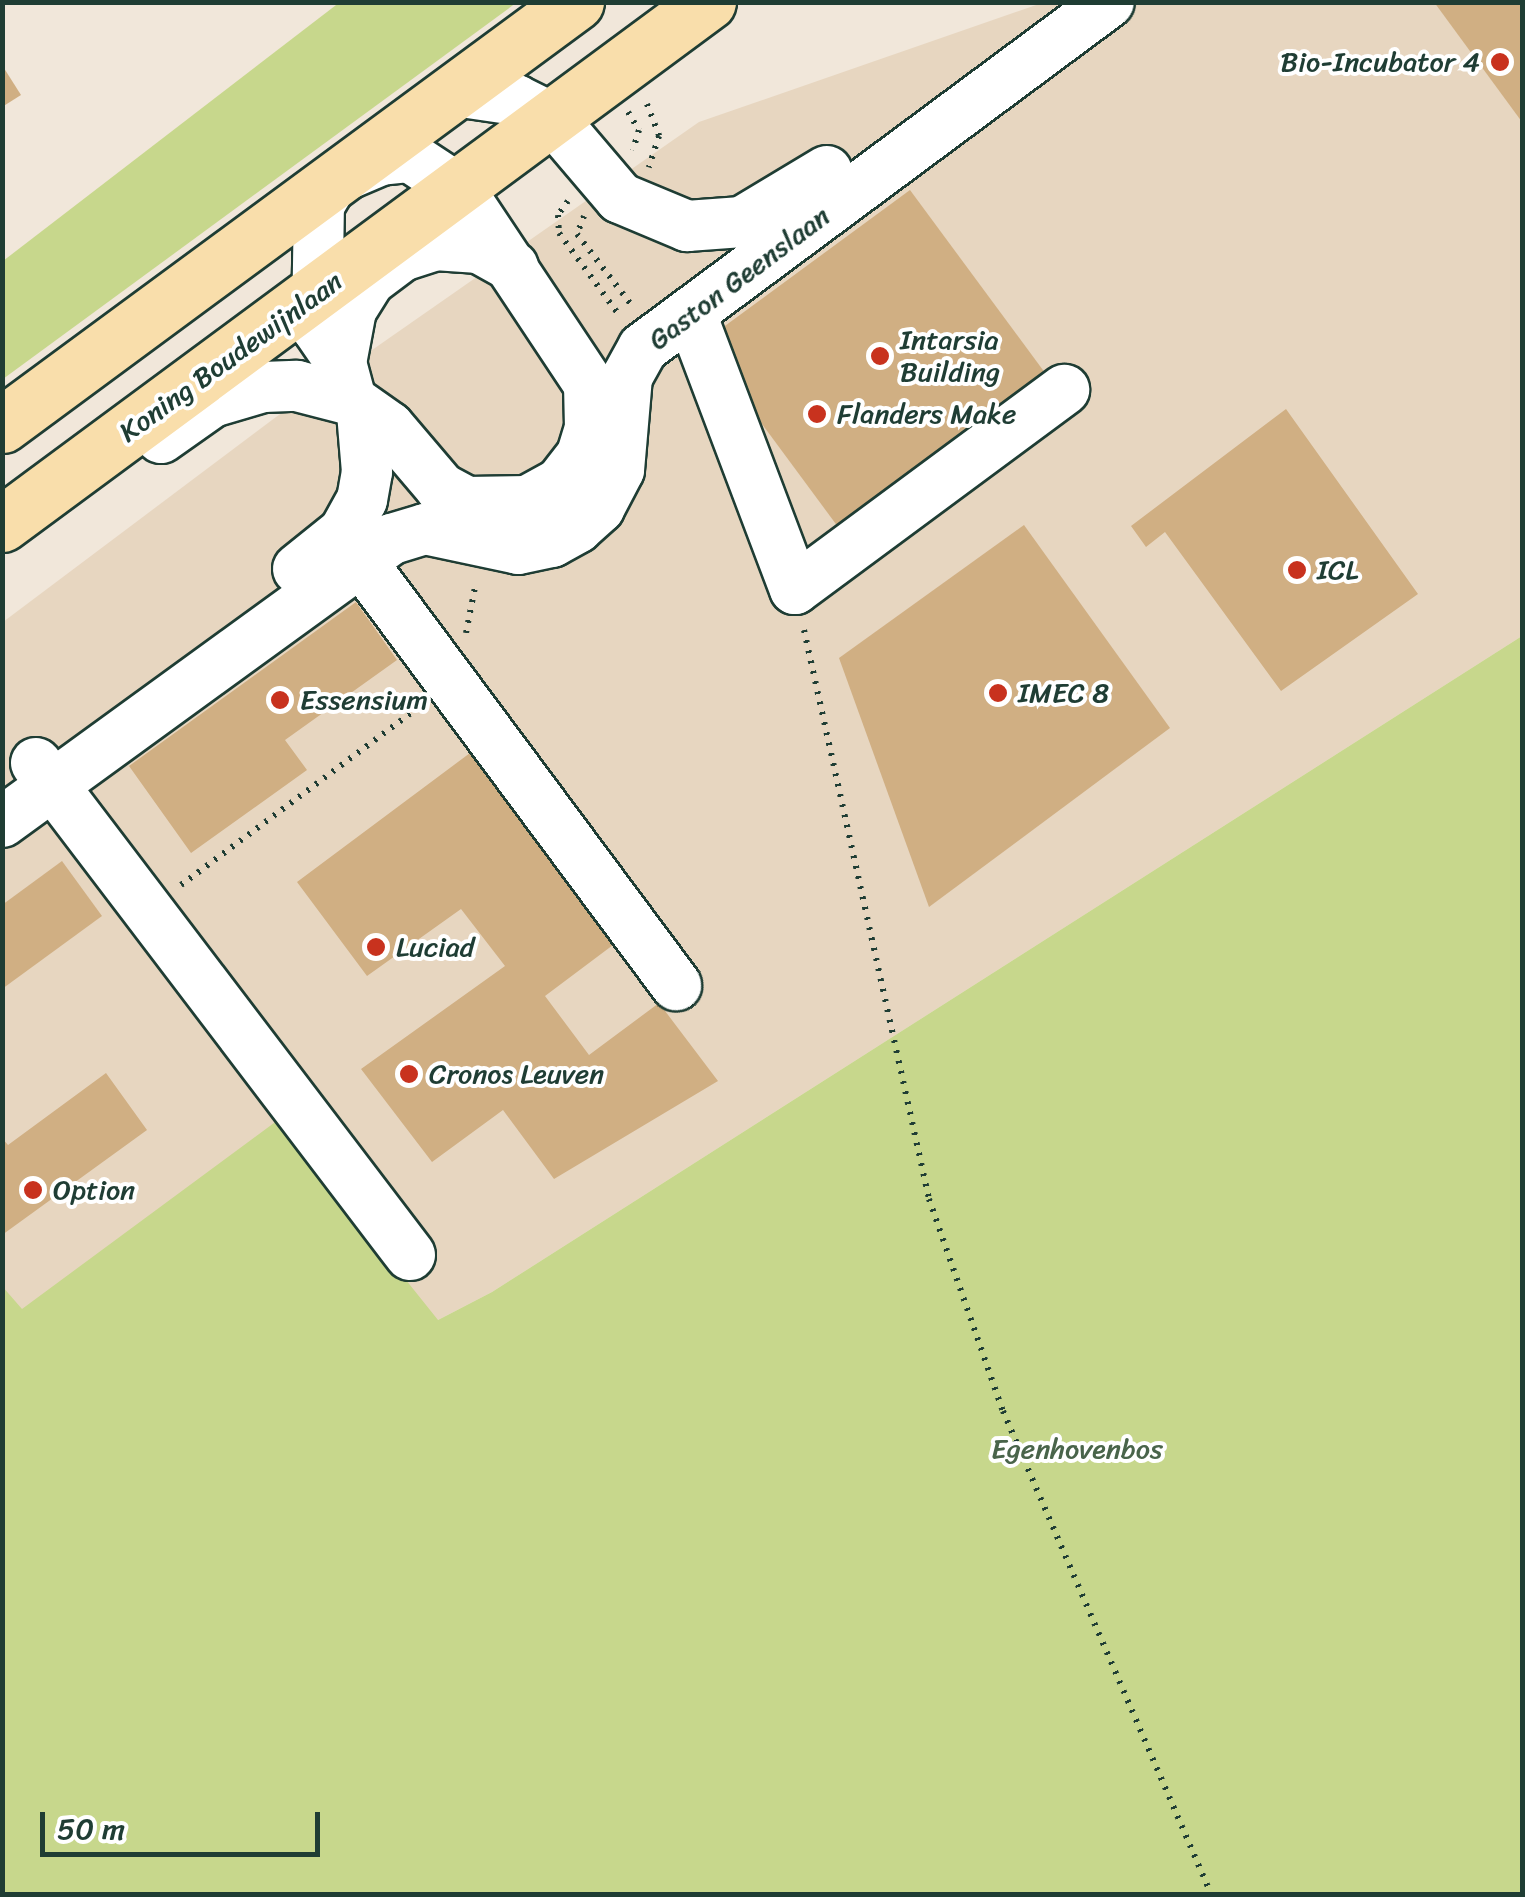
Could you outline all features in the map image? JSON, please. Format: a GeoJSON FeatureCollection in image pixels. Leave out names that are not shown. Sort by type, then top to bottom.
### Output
{"type":"FeatureCollection","features":[{"type":"Feature","properties":{"kind":"highway"},"geometry":{"type":"LineString","coordinates":[[2,425],[576,2]]}},
{"type":"Feature","properties":{"kind":"highway","name":"Koning Boudewijnlaan"},"geometry":{"type":"LineString","coordinates":[[2,524],[314,298],[708,2]]}},
{"type":"Feature","properties":{"kind":"street","name":"Gaston Geenslaan"},"geometry":{"type":"LineString","coordinates":[[456,91],[516,100],[552,118],[599,177],[635,208],[687,226],[742,222],[794,195],[1056,2]]}},
{"type":"Feature","properties":{"kind":"street","name":"Gaston Geenslaan"},"geometry":{"type":"LineString","coordinates":[[30,779],[360,560],[417,530],[518,550],[552,542],[577,528],[614,484],[624,455],[628,377],[649,342],[1109,2]]}},
{"type":"Feature","properties":{"kind":"street"},"geometry":{"type":"LineString","coordinates":[[78,470],[134,457],[212,402],[263,387],[297,386],[354,406],[388,427],[441,488],[467,502],[528,500],[560,483],[582,455],[590,428],[590,384],[460,190],[410,157],[382,160],[334,180],[319,204],[316,328],[354,406],[442,533]]}},
{"type":"Feature","properties":{"kind":"street"},"geometry":{"type":"LineString","coordinates":[[354,406],[351,310],[370,280],[402,256],[434,245],[479,248],[513,267]]}},
{"type":"Feature","properties":{"kind":"street"},"geometry":{"type":"LineString","coordinates":[[696,330],[795,589],[1064,390]]}},
{"type":"Feature","properties":{"kind":"street","name":"Gaston Geenslaan"},"geometry":{"type":"LineString","coordinates":[[2,822],[30,779],[344,532],[362,500],[354,406]]}},
{"type":"Feature","properties":{"kind":"street"},"geometry":{"type":"LineString","coordinates":[[360,560],[676,985]]}},
{"type":"Feature","properties":{"kind":"street"},"geometry":{"type":"LineString","coordinates":[[30,779],[148,910],[410,1255]]}},
{"type":"Feature","properties":{"kind":"path"},"geometry":{"type":"LineString","coordinates":[[645,171],[659,143],[646,103]]}},
{"type":"Feature","properties":{"kind":"path"},"geometry":{"type":"LineString","coordinates":[[583,190],[562,207],[558,233],[629,329]]}},
{"type":"Feature","properties":{"kind":"path"},"geometry":{"type":"LineString","coordinates":[[599,205],[576,232],[636,313]]}},
{"type":"Feature","properties":{"kind":"path"},"geometry":{"type":"LineString","coordinates":[[148,910],[423,703],[466,633],[479,568]]}},
{"type":"Feature","properties":{"kind":"path"},"geometry":{"type":"LineString","coordinates":[[795,589],[929,1199],[1002,1410],[1211,1894]]}},
{"type":"Feature","properties":{"kind":"shaded area"},"geometry":{"type":"Polygon","coordinates":[[[1042,3],[1522,3],[1522,636],[492,1292],[3,1545],[3,622],[276,417],[699,122],[1042,3]]]}},
{"type":"Feature","properties":{"kind":"green space"},"geometry":{"type":"Polygon","coordinates":[[[340,2],[516,3],[3,379],[3,261],[340,2]]]}},
{"type":"Feature","properties":{"kind":"green space","name":"Egenhovenbos"},"geometry":{"type":"Polygon","coordinates":[[[1522,636],[1522,1894],[3,1894],[2,1286],[22,1309],[278,1120],[438,1320],[492,1292],[1522,636]]]}},
{"type":"Feature","properties":{"kind":"building","name":"Bio-Incubator 4"},"geometry":{"type":"Polygon","coordinates":[[[1434,2],[1522,2],[1522,122],[1434,2]]]}},
{"type":"Feature","properties":{"kind":"building"},"geometry":{"type":"Polygon","coordinates":[[[2,65],[21,95],[2,107],[2,65]]]}},
{"type":"Feature","properties":{"kind":"building","name":"Intarsia Building"},"geometry":{"type":"Polygon","coordinates":[[[910,190],[1051,381],[844,535],[742,397],[718,331],[910,190]]]}},
{"type":"Feature","properties":{"kind":"building","name":"ICL"},"geometry":{"type":"Polygon","coordinates":[[[1286,409],[1418,594],[1281,691],[1165,532],[1146,547],[1131,526],[1286,409]]]}},
{"type":"Feature","properties":{"kind":"building","name":"IMEC 8"},"geometry":{"type":"Polygon","coordinates":[[[1024,525],[1170,728],[929,907],[839,658],[1024,525]]]}},
{"type":"Feature","properties":{"kind":"building","name":"Essensium"},"geometry":{"type":"Polygon","coordinates":[[[356,602],[397,660],[285,740],[307,770],[191,853],[129,766],[356,602]]]}},
{"type":"Feature","properties":{"kind":"building"},"geometry":{"type":"Polygon","coordinates":[[[470,753],[617,942],[545,996],[589,1055],[659,1003],[718,1081],[554,1179],[503,1110],[432,1162],[361,1069],[505,966],[461,909],[367,976],[297,882],[470,753]]]}},
{"type":"Feature","properties":{"kind":"building"},"geometry":{"type":"Polygon","coordinates":[[[62,861],[102,916],[2,989],[2,905],[62,861]]]}},
{"type":"Feature","properties":{"kind":"building","name":"Option"},"geometry":{"type":"Polygon","coordinates":[[[106,1073],[147,1130],[2,1235],[2,1138],[8,1145],[106,1073]]]}},
{"type":"Feature","properties":{"kind":"place","name":"Bio-Incubator 4"},"geometry":{"type":"Point","coordinates":[1500,62]}},
{"type":"Feature","properties":{"kind":"place","name":"Intarsia Building"},"geometry":{"type":"Point","coordinates":[880,356]}},
{"type":"Feature","properties":{"kind":"place","name":"Flanders Make"},"geometry":{"type":"Point","coordinates":[817,414]}},
{"type":"Feature","properties":{"kind":"place","name":"ICL"},"geometry":{"type":"Point","coordinates":[1297,570]}},
{"type":"Feature","properties":{"kind":"place","name":"IMEC 8"},"geometry":{"type":"Point","coordinates":[998,693]}},
{"type":"Feature","properties":{"kind":"place","name":"Essensium"},"geometry":{"type":"Point","coordinates":[280,700]}},
{"type":"Feature","properties":{"kind":"place","name":"Luciad"},"geometry":{"type":"Point","coordinates":[376,947]}},
{"type":"Feature","properties":{"kind":"place","name":"Cronos Leuven"},"geometry":{"type":"Point","coordinates":[409,1074]}},
{"type":"Feature","properties":{"kind":"place","name":"Option"},"geometry":{"type":"Point","coordinates":[33,1190]}}]}
